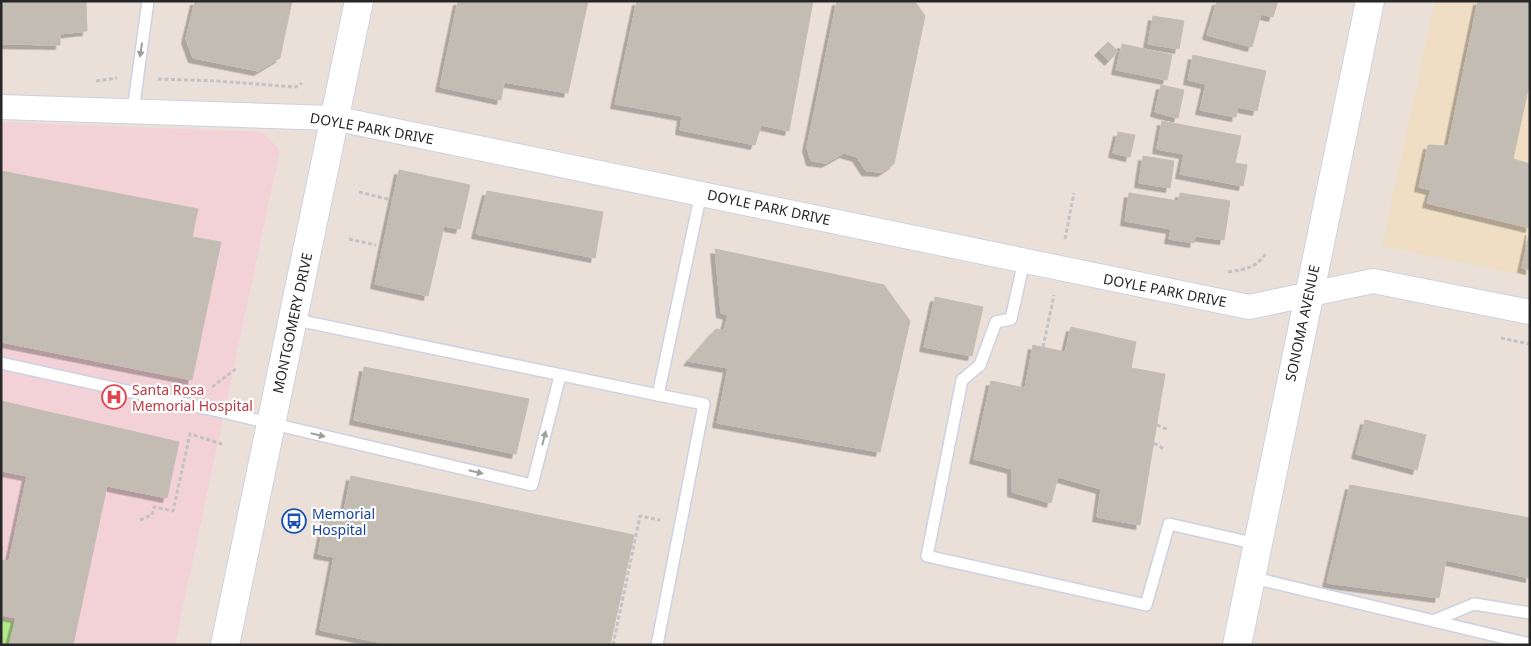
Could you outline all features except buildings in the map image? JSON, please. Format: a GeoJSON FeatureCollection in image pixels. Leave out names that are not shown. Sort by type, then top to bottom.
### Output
{"type":"FeatureCollection","features":[{"type":"Feature","properties":{"kind":"main road","name":"MONTGOMERY DRIVE"},"geometry":{"type":"LineString","coordinates":[[225,645],[358,1]]}},
{"type":"Feature","properties":{"kind":"main road","name":"SONOMA AVENUE"},"geometry":{"type":"LineString","coordinates":[[1236,645],[1370,1]]}},
{"type":"Feature","properties":{"kind":"street","name":"DOYLE PARK DRIVE"},"geometry":{"type":"LineString","coordinates":[[1,106],[333,118],[1249,307],[1373,280],[1530,312]]}},
{"type":"Feature","properties":{"kind":"lane"},"geometry":{"type":"LineString","coordinates":[[133,110],[148,1]]}},
{"type":"Feature","properties":{"kind":"lane"},"geometry":{"type":"LineString","coordinates":[[658,395],[701,193]]}},
{"type":"Feature","properties":{"kind":"lane"},"geometry":{"type":"LineString","coordinates":[[1024,261],[1011,319],[996,322],[980,364],[962,380],[927,556],[1146,605],[1169,524],[1257,544]]}},
{"type":"Feature","properties":{"kind":"lane"},"geometry":{"type":"LineString","coordinates":[[292,319],[560,376],[704,404],[657,645]]}},
{"type":"Feature","properties":{"kind":"lane"},"geometry":{"type":"LineString","coordinates":[[1,364],[532,485],[560,376]]}},
{"type":"Feature","properties":{"kind":"lane"},"geometry":{"type":"LineString","coordinates":[[1250,577],[1530,644]]}},
{"type":"Feature","properties":{"kind":"lane"},"geometry":{"type":"LineString","coordinates":[[1433,621],[1474,604],[1530,614]]}},
{"type":"Feature","properties":{"kind":"path"},"geometry":{"type":"LineString","coordinates":[[296,87],[302,83]]}},
{"type":"Feature","properties":{"kind":"path"},"geometry":{"type":"LineString","coordinates":[[359,192],[390,200]]}},
{"type":"Feature","properties":{"kind":"path"},"geometry":{"type":"LineString","coordinates":[[1065,239],[1074,193]]}},
{"type":"Feature","properties":{"kind":"path"},"geometry":{"type":"LineString","coordinates":[[349,239],[376,245]]}},
{"type":"Feature","properties":{"kind":"path"},"geometry":{"type":"LineString","coordinates":[[1228,272],[1248,269],[1258,265],[1266,253]]}},
{"type":"Feature","properties":{"kind":"path"},"geometry":{"type":"LineString","coordinates":[[1043,347],[1054,295]]}},
{"type":"Feature","properties":{"kind":"path"},"geometry":{"type":"LineString","coordinates":[[1501,338],[1530,344]]}},
{"type":"Feature","properties":{"kind":"path"},"geometry":{"type":"LineString","coordinates":[[210,389],[237,368]]}},
{"type":"Feature","properties":{"kind":"path"},"geometry":{"type":"LineString","coordinates":[[1157,424],[1169,430]]}},
{"type":"Feature","properties":{"kind":"path"},"geometry":{"type":"LineString","coordinates":[[140,520],[152,515],[154,507],[173,511],[190,434],[222,444]]}},
{"type":"Feature","properties":{"kind":"path"},"geometry":{"type":"LineString","coordinates":[[1154,443],[1164,449]]}},
{"type":"Feature","properties":{"kind":"path"},"geometry":{"type":"LineString","coordinates":[[613,645],[640,516],[661,520],[663,512]]}},
{"type":"Feature","properties":{"kind":"shaded area"},"geometry":{"type":"Polygon","coordinates":[[[1435,1],[1530,1],[1530,276],[1382,246],[1435,1]]]}},
{"type":"Feature","properties":{"kind":"shaded area","name":"Santa Rosa Memorial Hospital"},"geometry":{"type":"Polygon","coordinates":[[[1,122],[262,132],[280,150],[175,645],[1,645],[1,122]]]}},
{"type":"Feature","properties":{"kind":"green space"},"geometry":{"type":"Polygon","coordinates":[[[1,619],[15,622],[9,645],[1,645],[1,619]]]}},
{"type":"Feature","properties":{"kind":"place","name":"Santa Rosa Memorial Hospital"},"geometry":{"type":"Point","coordinates":[114,397]}},
{"type":"Feature","properties":{"kind":"place","name":"Memorial Hospital"},"geometry":{"type":"Point","coordinates":[294,521]}}]}
